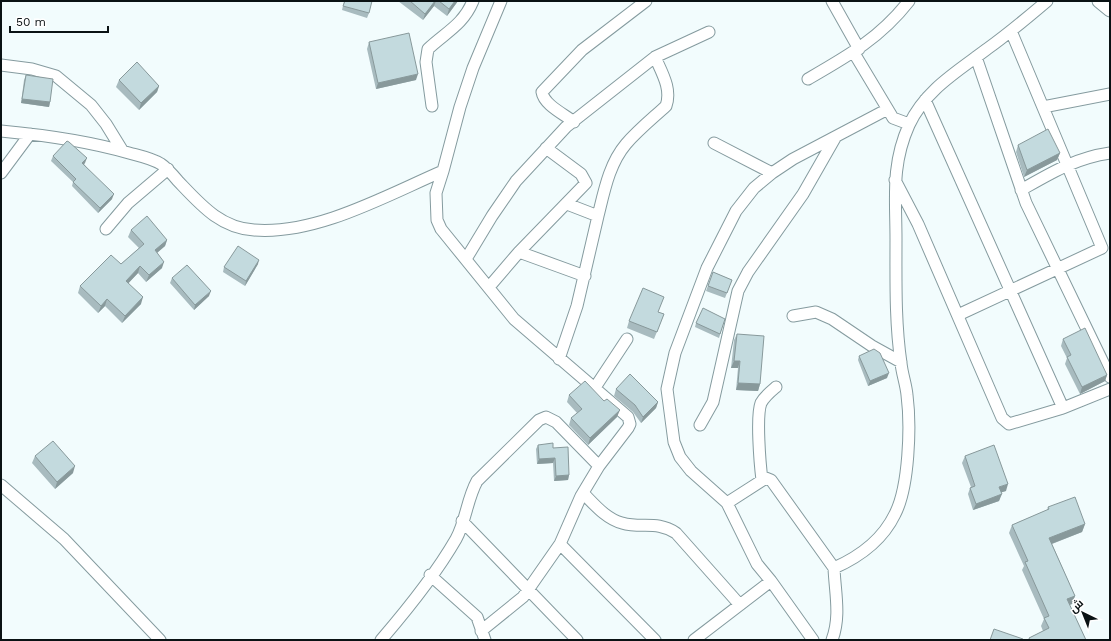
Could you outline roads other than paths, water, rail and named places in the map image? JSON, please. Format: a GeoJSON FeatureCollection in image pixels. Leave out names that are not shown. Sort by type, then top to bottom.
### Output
{"type":"FeatureCollection","features":[{"type":"Feature","properties":{"kind":"street"},"geometry":{"type":"LineString","coordinates":[[432,106],[426,62],[428,49],[452,31],[467,15],[473,1]]}},
{"type":"Feature","properties":{"kind":"street"},"geometry":{"type":"LineString","coordinates":[[430,575],[469,608],[477,617],[483,635],[529,589],[560,544],[583,493],[599,466],[628,428],[630,421],[514,319],[441,229],[437,220],[436,193],[462,101],[473,68],[501,1]]}},
{"type":"Feature","properties":{"kind":"street"},"geometry":{"type":"LineString","coordinates":[[574,122],[547,102],[542,97],[542,92],[582,50],[646,1]]}},
{"type":"Feature","properties":{"kind":"street"},"geometry":{"type":"LineString","coordinates":[[832,1],[886,110],[893,118],[909,124]]}},
{"type":"Feature","properties":{"kind":"street"},"geometry":{"type":"LineString","coordinates":[[808,79],[856,51],[878,35],[909,1]]}},
{"type":"Feature","properties":{"kind":"street"},"geometry":{"type":"LineString","coordinates":[[834,568],[855,559],[874,542],[895,516],[904,483],[908,438],[907,396],[901,362],[895,297],[894,178],[901,146],[909,124],[925,100],[941,83],[1011,31],[1047,1]]}},
{"type":"Feature","properties":{"kind":"street"},"geometry":{"type":"LineString","coordinates":[[1099,1],[1110,10]]}},
{"type":"Feature","properties":{"kind":"street"},"geometry":{"type":"LineString","coordinates":[[958,314],[1010,292],[1102,248],[1011,31]]}},
{"type":"Feature","properties":{"kind":"street"},"geometry":{"type":"LineString","coordinates":[[466,259],[492,216],[516,181],[546,148],[574,122],[655,57],[709,32]]}},
{"type":"Feature","properties":{"kind":"street"},"geometry":{"type":"LineString","coordinates":[[559,359],[577,306],[598,216],[610,173],[619,153],[626,144],[666,106],[669,97],[668,88],[655,57]]}},
{"type":"Feature","properties":{"kind":"street"},"geometry":{"type":"LineString","coordinates":[[976,57],[1021,190],[1057,270],[1110,377]]}},
{"type":"Feature","properties":{"kind":"street"},"geometry":{"type":"LineString","coordinates":[[1,65],[32,69],[56,76],[91,105],[106,124],[122,150]]}},
{"type":"Feature","properties":{"kind":"street"},"geometry":{"type":"LineString","coordinates":[[1042,107],[1110,94]]}},
{"type":"Feature","properties":{"kind":"street"},"geometry":{"type":"LineString","coordinates":[[925,100],[1062,408]]}},
{"type":"Feature","properties":{"kind":"street"},"geometry":{"type":"LineString","coordinates":[[813,640],[757,564],[727,503],[691,471],[680,457],[674,442],[668,389],[675,353],[707,268],[736,211],[754,188],[772,173],[793,159],[886,110]]}},
{"type":"Feature","properties":{"kind":"street"},"geometry":{"type":"LineString","coordinates":[[1,131],[30,134],[122,150],[147,158],[168,170],[196,200],[221,221],[232,226],[254,230],[290,229],[317,223],[355,210],[443,171]]}},
{"type":"Feature","properties":{"kind":"street"},"geometry":{"type":"LineString","coordinates":[[1,173],[30,134]]}},
{"type":"Feature","properties":{"kind":"street"},"geometry":{"type":"LineString","coordinates":[[700,425],[713,402],[738,291],[748,272],[803,194],[835,138]]}},
{"type":"Feature","properties":{"kind":"street"},"geometry":{"type":"LineString","coordinates":[[714,143],[772,173]]}},
{"type":"Feature","properties":{"kind":"street"},"geometry":{"type":"LineString","coordinates":[[489,287],[519,252],[583,188],[586,180],[581,174],[546,148]]}},
{"type":"Feature","properties":{"kind":"street"},"geometry":{"type":"LineString","coordinates":[[1021,190],[1067,164],[1096,155],[1110,153]]}},
{"type":"Feature","properties":{"kind":"street"},"geometry":{"type":"LineString","coordinates":[[106,229],[134,198],[168,170]]}},
{"type":"Feature","properties":{"kind":"street"},"geometry":{"type":"LineString","coordinates":[[894,178],[918,224],[958,314],[999,414],[1004,422],[1009,424],[1062,408],[1110,389]]}},
{"type":"Feature","properties":{"kind":"street"},"geometry":{"type":"LineString","coordinates":[[567,204],[598,216]]}},
{"type":"Feature","properties":{"kind":"street"},"geometry":{"type":"LineString","coordinates":[[519,252],[585,276]]}},
{"type":"Feature","properties":{"kind":"street"},"geometry":{"type":"LineString","coordinates":[[793,316],[816,312],[832,319],[872,346],[901,362]]}},
{"type":"Feature","properties":{"kind":"street"},"geometry":{"type":"LineString","coordinates":[[594,389],[627,339]]}},
{"type":"Feature","properties":{"kind":"street"},"geometry":{"type":"LineString","coordinates":[[762,480],[760,405],[766,395],[776,387]]}},
{"type":"Feature","properties":{"kind":"street"},"geometry":{"type":"LineString","coordinates":[[381,640],[456,538],[470,493],[477,481],[539,420],[546,417],[556,422],[599,466]]}},
{"type":"Feature","properties":{"kind":"street"},"geometry":{"type":"LineString","coordinates":[[727,503],[762,480],[766,478],[771,480],[834,568],[837,627],[832,640]]}},
{"type":"Feature","properties":{"kind":"street"},"geometry":{"type":"LineString","coordinates":[[1,485],[64,539],[160,640]]}},
{"type":"Feature","properties":{"kind":"street"},"geometry":{"type":"LineString","coordinates":[[583,493],[609,518],[620,523],[657,525],[667,527],[676,533],[740,605]]}},
{"type":"Feature","properties":{"kind":"street"},"geometry":{"type":"LineString","coordinates":[[462,521],[529,589],[575,640]]}},
{"type":"Feature","properties":{"kind":"street"},"geometry":{"type":"LineString","coordinates":[[560,544],[655,640]]}},
{"type":"Feature","properties":{"kind":"street"},"geometry":{"type":"LineString","coordinates":[[694,640],[771,581]]}}]}
